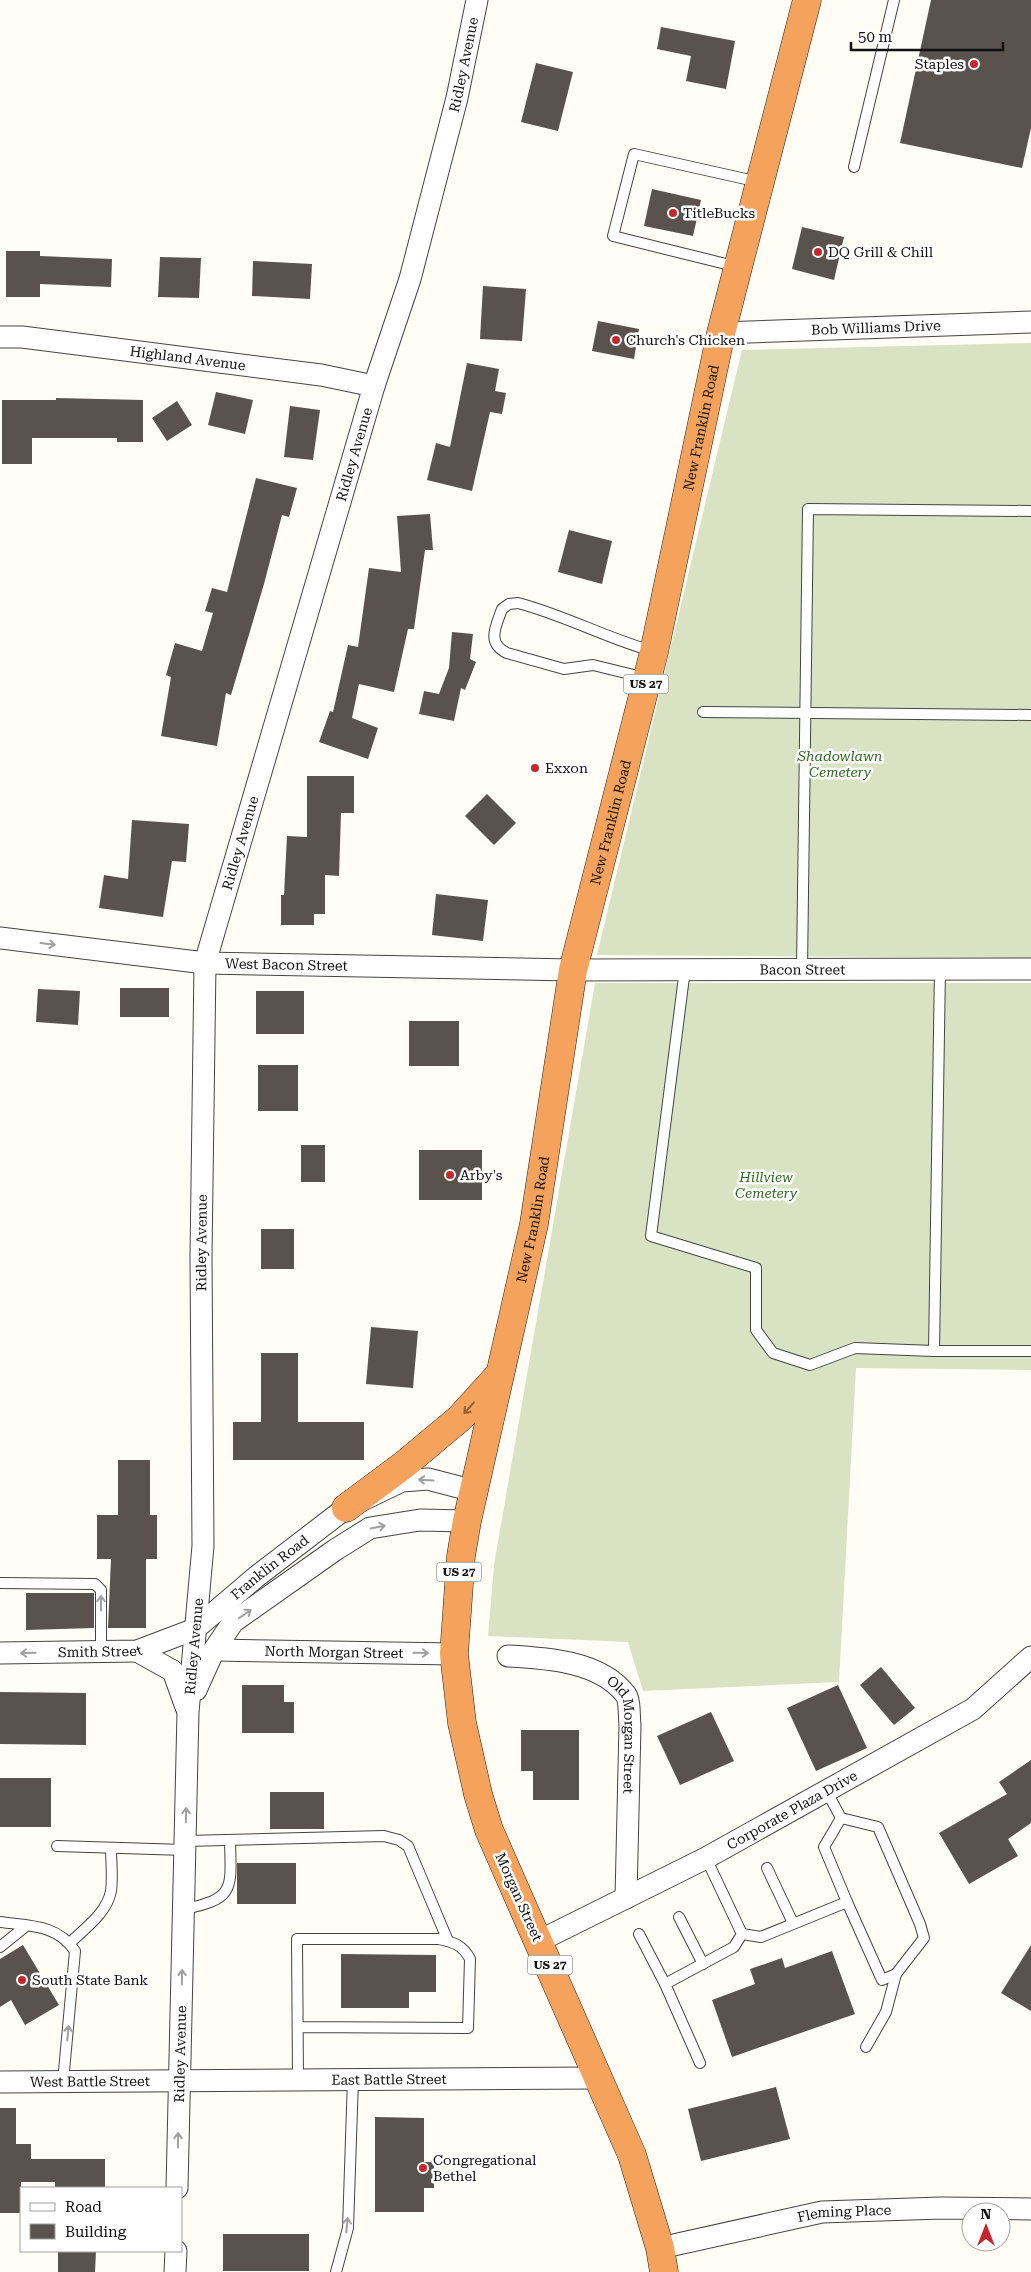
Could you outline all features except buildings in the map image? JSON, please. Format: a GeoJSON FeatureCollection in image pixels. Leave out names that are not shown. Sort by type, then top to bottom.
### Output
{"type":"FeatureCollection","features":[{"type":"Feature","properties":{"kind":"highway","name":"New Franklin Road"},"geometry":{"type":"LineString","coordinates":[[454,1654],[461,1556],[467,1521],[534,1224],[573,970],[648,678],[721,332],[808,0]]}},
{"type":"Feature","properties":{"kind":"highway"},"geometry":{"type":"LineString","coordinates":[[346,1508],[405,1464],[460,1418],[502,1372]]}},
{"type":"Feature","properties":{"kind":"highway","name":"Morgan Street"},"geometry":{"type":"LineString","coordinates":[[454,1654],[462,1723],[478,1794],[489,1830],[632,2155],[662,2260]]}},
{"type":"Feature","properties":{"kind":"street","name":"Ridley Avenue"},"geometry":{"type":"LineString","coordinates":[[177,2187],[188,1712],[203,1546],[201,1257],[205,964],[374,386],[410,279],[457,98],[477,0]]}},
{"type":"Feature","properties":{"kind":"street","name":"Bob Williams Drive"},"geometry":{"type":"LineString","coordinates":[[721,332],[1031,322]]}},
{"type":"Feature","properties":{"kind":"street","name":"Highland Avenue"},"geometry":{"type":"LineString","coordinates":[[0,337],[31,338],[321,375],[374,386]]}},
{"type":"Feature","properties":{"kind":"street","name":"West Bacon Street"},"geometry":{"type":"LineString","coordinates":[[0,938],[205,964],[573,970]]}},
{"type":"Feature","properties":{"kind":"street","name":"Bacon Street"},"geometry":{"type":"LineString","coordinates":[[573,970],[1031,969]]}},
{"type":"Feature","properties":{"kind":"street","name":"Franklin Road"},"geometry":{"type":"LineString","coordinates":[[195,1629],[256,1577],[346,1508],[402,1481],[428,1479],[474,1491]]}},
{"type":"Feature","properties":{"kind":"street","name":"Franklin Road"},"geometry":{"type":"LineString","coordinates":[[214,1650],[233,1622],[335,1550],[370,1528],[420,1520],[467,1521]]}},
{"type":"Feature","properties":{"kind":"street","name":"Smith Street"},"geometry":{"type":"LineString","coordinates":[[0,1654],[137,1651],[195,1629]]}},
{"type":"Feature","properties":{"kind":"street","name":"Ridley Avenue"},"geometry":{"type":"LineString","coordinates":[[188,1712],[201,1676],[214,1650]]}},
{"type":"Feature","properties":{"kind":"street","name":"North Morgan Street"},"geometry":{"type":"LineString","coordinates":[[214,1650],[454,1654]]}},
{"type":"Feature","properties":{"kind":"street","name":"Ridley Avenue"},"geometry":{"type":"LineString","coordinates":[[137,1651],[173,1671],[188,1712]]}},
{"type":"Feature","properties":{"kind":"street","name":"Old Morgan Street"},"geometry":{"type":"LineString","coordinates":[[508,1656],[561,1662],[592,1671],[610,1680],[627,1696],[630,1725],[626,1898]]}},
{"type":"Feature","properties":{"kind":"street","name":"Corporate Plaza Drive"},"geometry":{"type":"LineString","coordinates":[[539,1941],[706,1858],[973,1709],[1031,1657]]}},
{"type":"Feature","properties":{"kind":"street","name":"East Battle Street"},"geometry":{"type":"LineString","coordinates":[[180,2081],[597,2078]]}},
{"type":"Feature","properties":{"kind":"street","name":"West Battle Street"},"geometry":{"type":"LineString","coordinates":[[0,2082],[180,2081]]}},
{"type":"Feature","properties":{"kind":"street","name":"Fleming Place"},"geometry":{"type":"LineString","coordinates":[[662,2260],[822,2212],[941,2208],[1031,2209]]}},
{"type":"Feature","properties":{"kind":"street"},"geometry":{"type":"LineString","coordinates":[[175,2272],[176,2252]]}},
{"type":"Feature","properties":{"kind":"lane"},"geometry":{"type":"LineString","coordinates":[[854,167],[894,0]]}},
{"type":"Feature","properties":{"kind":"lane"},"geometry":{"type":"LineString","coordinates":[[738,267],[613,236],[634,154],[760,182]]}},
{"type":"Feature","properties":{"kind":"lane"},"geometry":{"type":"LineString","coordinates":[[802,968],[808,509],[1031,511]]}},
{"type":"Feature","properties":{"kind":"lane"},"geometry":{"type":"LineString","coordinates":[[648,678],[594,665],[564,669],[507,653],[499,649],[495,643],[496,624],[502,608],[509,604],[518,604],[618,641],[654,652]]}},
{"type":"Feature","properties":{"kind":"lane"},"geometry":{"type":"LineString","coordinates":[[703,712],[1031,715]]}},
{"type":"Feature","properties":{"kind":"lane"},"geometry":{"type":"LineString","coordinates":[[934,1351],[940,968]]}},
{"type":"Feature","properties":{"kind":"lane"},"geometry":{"type":"LineString","coordinates":[[685,969],[651,1236],[756,1268],[756,1330],[773,1352],[810,1365],[856,1348],[934,1351],[1031,1351]]}},
{"type":"Feature","properties":{"kind":"lane"},"geometry":{"type":"LineString","coordinates":[[0,1583],[95,1584],[101,1590],[101,1652]]}},
{"type":"Feature","properties":{"kind":"lane"},"geometry":{"type":"LineString","coordinates":[[827,1792],[841,1818],[878,1827],[920,1924],[924,1938],[896,1974],[886,2012],[866,2047]]}},
{"type":"Feature","properties":{"kind":"lane"},"geometry":{"type":"LineString","coordinates":[[841,1818],[824,1847],[882,1980],[896,1974]]}},
{"type":"Feature","properties":{"kind":"lane"},"geometry":{"type":"LineString","coordinates":[[58,1846],[112,1848],[185,1845],[230,1840],[384,1836],[399,1840],[408,1846],[448,1941]]}},
{"type":"Feature","properties":{"kind":"lane"},"geometry":{"type":"LineString","coordinates":[[184,1909],[210,1904],[220,1898],[227,1889],[230,1872],[230,1840]]}},
{"type":"Feature","properties":{"kind":"lane"},"geometry":{"type":"LineString","coordinates":[[70,1943],[101,1913],[107,1903],[111,1892],[112,1848]]}},
{"type":"Feature","properties":{"kind":"lane"},"geometry":{"type":"LineString","coordinates":[[706,1858],[742,1934]]}},
{"type":"Feature","properties":{"kind":"lane"},"geometry":{"type":"LineString","coordinates":[[767,1868],[793,1923]]}},
{"type":"Feature","properties":{"kind":"lane"},"geometry":{"type":"LineString","coordinates":[[742,1934],[761,1937],[847,1902]]}},
{"type":"Feature","properties":{"kind":"lane"},"geometry":{"type":"LineString","coordinates":[[679,1917],[703,1964]]}},
{"type":"Feature","properties":{"kind":"lane"},"geometry":{"type":"LineString","coordinates":[[0,1922],[55,1931],[70,1943],[75,1951],[63,2082]]}},
{"type":"Feature","properties":{"kind":"lane"},"geometry":{"type":"LineString","coordinates":[[0,1947],[26,1926]]}},
{"type":"Feature","properties":{"kind":"lane"},"geometry":{"type":"LineString","coordinates":[[640,1934],[665,1984],[700,2063]]}},
{"type":"Feature","properties":{"kind":"lane"},"geometry":{"type":"LineString","coordinates":[[665,1984],[734,1947],[742,1934]]}},
{"type":"Feature","properties":{"kind":"lane"},"geometry":{"type":"LineString","coordinates":[[298,2027],[468,2028],[470,1959],[465,1950],[448,1941],[297,1939],[298,2079]]}},
{"type":"Feature","properties":{"kind":"lane"},"geometry":{"type":"LineString","coordinates":[[336,2272],[348,2228],[353,2079]]}},
{"type":"Feature","properties":{"kind":"green space","name":"Shadowlawn Cemetery"},"geometry":{"type":"Polygon","coordinates":[[[1031,343],[1031,958],[597,955],[742,350],[1031,343]]]}},
{"type":"Feature","properties":{"kind":"green space","name":"Hillview Cemetery"},"geometry":{"type":"Polygon","coordinates":[[[595,983],[1031,983],[1031,1370],[856,1368],[839,1682],[643,1691],[628,1642],[488,1636],[494,1565],[595,983]]]}},
{"type":"Feature","properties":{"kind":"place","name":"Staples"},"geometry":{"type":"Point","coordinates":[974,64]}},
{"type":"Feature","properties":{"kind":"place","name":"TitleBucks"},"geometry":{"type":"Point","coordinates":[673,213]}},
{"type":"Feature","properties":{"kind":"place","name":"DQ Grill & Chill"},"geometry":{"type":"Point","coordinates":[818,252]}},
{"type":"Feature","properties":{"kind":"place","name":"Church's Chicken"},"geometry":{"type":"Point","coordinates":[616,340]}},
{"type":"Feature","properties":{"kind":"place","name":"Exxon"},"geometry":{"type":"Point","coordinates":[535,768]}},
{"type":"Feature","properties":{"kind":"place","name":"Arby's"},"geometry":{"type":"Point","coordinates":[450,1175]}},
{"type":"Feature","properties":{"kind":"place","name":"South State Bank"},"geometry":{"type":"Point","coordinates":[22,1980]}},
{"type":"Feature","properties":{"kind":"place","name":"Congregational Bethel"},"geometry":{"type":"Point","coordinates":[423,2168]}}]}
